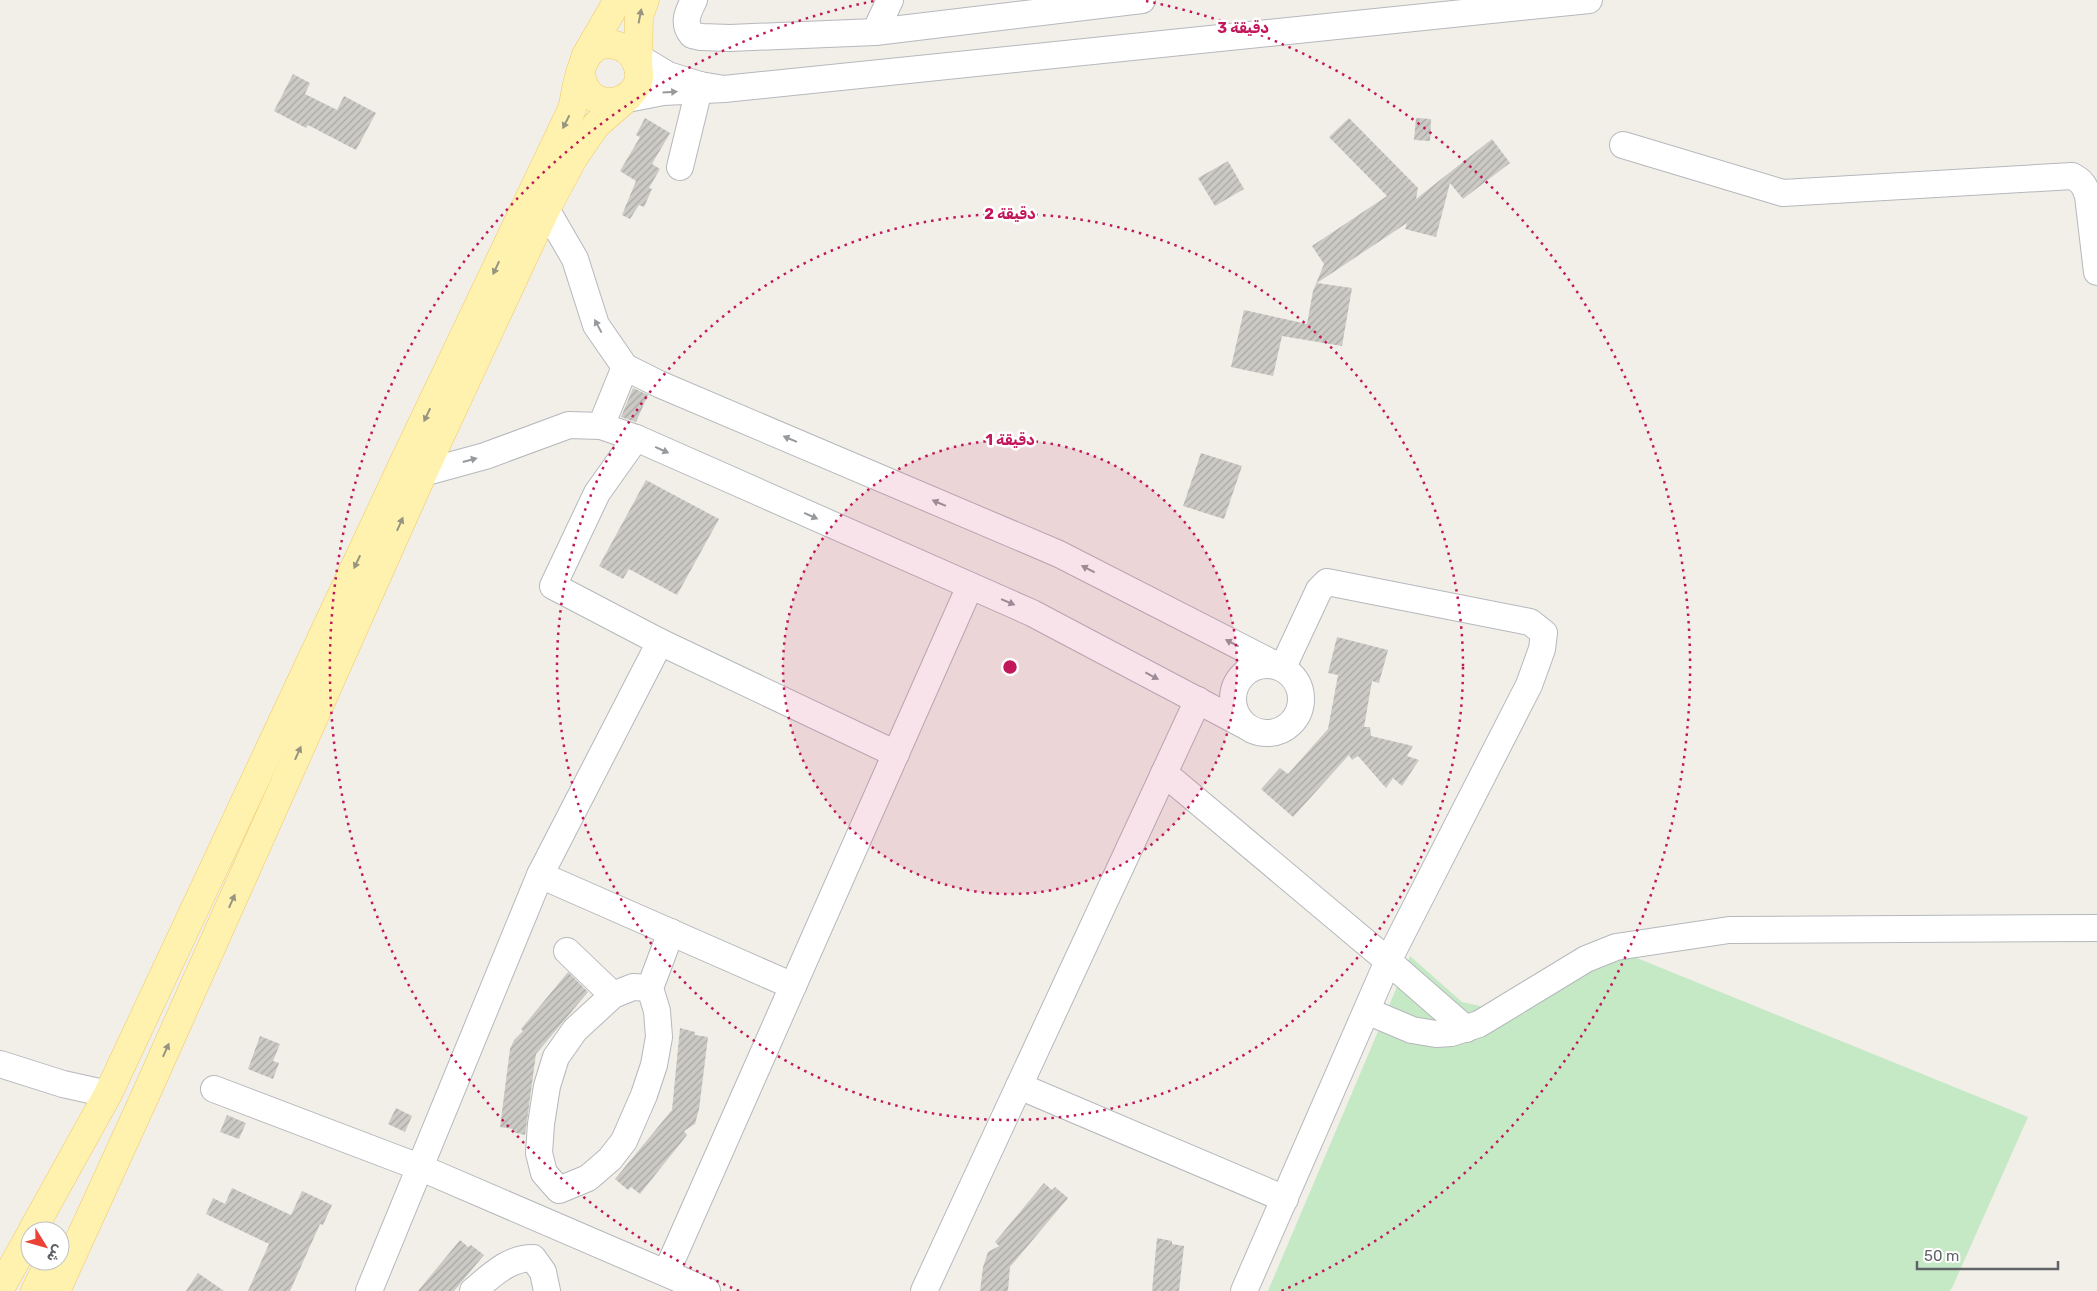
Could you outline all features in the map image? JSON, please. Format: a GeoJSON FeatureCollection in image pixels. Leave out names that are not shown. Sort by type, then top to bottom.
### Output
{"type":"FeatureCollection","features":[{"type":"Feature","properties":{"kind":"main road"},"geometry":{"type":"LineString","coordinates":[[38,1221],[108,1094],[572,109],[583,66],[618,0]]}},
{"type":"Feature","properties":{"kind":"main road"},"geometry":{"type":"LineString","coordinates":[[56,1291],[146,1094],[422,473],[546,209],[574,157],[596,125],[626,98],[636,86],[639,77],[635,59],[639,16],[645,0]]}},
{"type":"Feature","properties":{"kind":"main road"},"geometry":{"type":"LineString","coordinates":[[583,66],[601,46],[610,44],[620,46],[635,59]]}},
{"type":"Feature","properties":{"kind":"main road"},"geometry":{"type":"LineString","coordinates":[[583,66],[587,93],[595,99],[613,103],[626,98]]}},
{"type":"Feature","properties":{"kind":"main road"},"geometry":{"type":"LineString","coordinates":[[57,1221],[95,1137],[108,1094]]}},
{"type":"Feature","properties":{"kind":"main road"},"geometry":{"type":"LineString","coordinates":[[70,1223],[114,1139],[130,1113],[146,1094]]}},
{"type":"Feature","properties":{"kind":"main road"},"geometry":{"type":"LineString","coordinates":[[0,1289],[20,1253]]}},
{"type":"Feature","properties":{"kind":"main road"},"geometry":{"type":"LineString","coordinates":[[20,1291],[31,1271]]}},
{"type":"Feature","properties":{"kind":"main road"},"geometry":{"type":"LineString","coordinates":[[35,1291],[45,1271]]}},
{"type":"Feature","properties":{"kind":"street"},"geometry":{"type":"LineString","coordinates":[[694,0],[687,15],[686,24],[692,35],[730,38],[875,32],[1142,0]]}},
{"type":"Feature","properties":{"kind":"street"},"geometry":{"type":"LineString","coordinates":[[875,32],[890,0]]}},
{"type":"Feature","properties":{"kind":"street"},"geometry":{"type":"LineString","coordinates":[[626,98],[663,92],[1589,0]]}},
{"type":"Feature","properties":{"kind":"street"},"geometry":{"type":"LineString","coordinates":[[635,59],[668,75],[708,88]]}},
{"type":"Feature","properties":{"kind":"street"},"geometry":{"type":"LineString","coordinates":[[680,167],[708,88]]}},
{"type":"Feature","properties":{"kind":"street"},"geometry":{"type":"LineString","coordinates":[[1623,145],[1783,194],[2072,176],[2079,179],[2085,185],[2088,196],[2097,272]]}},
{"type":"Feature","properties":{"kind":"street"},"geometry":{"type":"LineString","coordinates":[[422,473],[485,456],[569,425],[601,426],[636,438],[1032,613],[1254,731],[1264,733],[1275,732],[1285,728],[1293,722],[1299,712],[1302,702],[1301,691],[1297,681],[1279,666],[1059,554],[659,384],[625,367],[596,326],[575,259],[546,209]]}},
{"type":"Feature","properties":{"kind":"street"},"geometry":{"type":"LineString","coordinates":[[601,426],[625,367]]}},
{"type":"Feature","properties":{"kind":"street"},"geometry":{"type":"LineString","coordinates":[[636,438],[598,493],[553,586],[660,642],[896,754]]}},
{"type":"Feature","properties":{"kind":"street"},"geometry":{"type":"LineString","coordinates":[[1244,1291],[1388,961],[1528,685],[1542,649],[1544,633],[1530,622],[1327,582],[1319,590],[1279,666]]}},
{"type":"Feature","properties":{"kind":"street"},"geometry":{"type":"LineString","coordinates":[[666,1274],[970,586]]}},
{"type":"Feature","properties":{"kind":"street"},"geometry":{"type":"LineString","coordinates":[[369,1291],[540,874],[660,642]]}},
{"type":"Feature","properties":{"kind":"street"},"geometry":{"type":"LineString","coordinates":[[1244,725],[1237,716],[1233,705],[1233,694],[1237,683],[1244,673],[1253,667],[1264,664],[1279,666]]}},
{"type":"Feature","properties":{"kind":"street"},"geometry":{"type":"LineString","coordinates":[[924,1291],[1198,700]]}},
{"type":"Feature","properties":{"kind":"street"},"geometry":{"type":"LineString","coordinates":[[1164,773],[1466,1029]]}},
{"type":"Feature","properties":{"kind":"street"},"geometry":{"type":"LineString","coordinates":[[540,874],[793,986]]}},
{"type":"Feature","properties":{"kind":"street"},"geometry":{"type":"LineString","coordinates":[[1367,1011],[1412,1030],[1436,1034],[1466,1029],[1492,1016],[1586,959],[1616,947],[1729,930],[2097,928]]}},
{"type":"Feature","properties":{"kind":"street"},"geometry":{"type":"LineString","coordinates":[[533,1258],[559,1190],[588,1178],[610,1159],[624,1141],[644,1095],[654,1065],[659,1038],[657,1012],[650,988],[671,932]]}},
{"type":"Feature","properties":{"kind":"street"},"geometry":{"type":"LineString","coordinates":[[567,951],[613,994]]}},
{"type":"Feature","properties":{"kind":"street"},"geometry":{"type":"LineString","coordinates":[[559,1190],[544,1173],[539,1153],[540,1124],[547,1086],[556,1057],[575,1030],[613,994],[634,987],[650,988]]}},
{"type":"Feature","properties":{"kind":"street"},"geometry":{"type":"LineString","coordinates":[[0,1064],[63,1084],[108,1094]]}},
{"type":"Feature","properties":{"kind":"street"},"geometry":{"type":"LineString","coordinates":[[1020,1086],[1284,1200]]}},
{"type":"Feature","properties":{"kind":"street"},"geometry":{"type":"LineString","coordinates":[[214,1089],[419,1167],[707,1291]]}},
{"type":"Feature","properties":{"kind":"street"},"geometry":{"type":"LineString","coordinates":[[473,1291],[499,1268],[522,1258],[533,1258]]}},
{"type":"Feature","properties":{"kind":"street"},"geometry":{"type":"LineString","coordinates":[[533,1258],[543,1272],[547,1291]]}},
{"type":"Feature","properties":{"kind":"green space"},"geometry":{"type":"Polygon","coordinates":[[[1627,954],[2028,1117],[1949,1291],[1268,1291],[1410,956],[1462,1002],[1503,1011],[1627,954]]]}},
{"type":"Feature","properties":{"kind":"building"},"geometry":{"type":"Polygon","coordinates":[[[293,74],[310,83],[305,94],[337,110],[344,96],[376,113],[356,150],[308,125],[306,128],[274,111],[293,74]]]}},
{"type":"Feature","properties":{"kind":"building"},"geometry":{"type":"Polygon","coordinates":[[[645,118],[670,133],[652,164],[660,169],[649,188],[652,189],[644,207],[639,205],[630,219],[622,215],[636,181],[620,171],[640,137],[636,135],[645,118]]]}},
{"type":"Feature","properties":{"kind":"building"},"geometry":{"type":"Polygon","coordinates":[[[1349,118],[1418,188],[1416,199],[1492,139],[1510,163],[1463,199],[1450,183],[1436,237],[1405,229],[1407,223],[1317,283],[1352,288],[1342,346],[1282,336],[1273,376],[1231,367],[1244,310],[1307,324],[1313,291],[1324,264],[1312,246],[1387,196],[1329,137],[1349,118]]]}},
{"type":"Feature","properties":{"kind":"building"},"geometry":{"type":"Polygon","coordinates":[[[1416,118],[1431,119],[1430,141],[1414,140],[1416,118]]]}},
{"type":"Feature","properties":{"kind":"building"},"geometry":{"type":"Polygon","coordinates":[[[1228,161],[1244,189],[1215,206],[1198,178],[1228,161]]]}},
{"type":"Feature","properties":{"kind":"building"},"geometry":{"type":"Polygon","coordinates":[[[633,388],[648,395],[636,422],[621,417],[633,388]]]}},
{"type":"Feature","properties":{"kind":"building"},"geometry":{"type":"Polygon","coordinates":[[[1201,453],[1242,466],[1224,519],[1183,506],[1201,453]]]}},
{"type":"Feature","properties":{"kind":"building"},"geometry":{"type":"Polygon","coordinates":[[[646,480],[719,519],[677,595],[629,569],[623,579],[599,566],[646,480]]]}},
{"type":"Feature","properties":{"kind":"building"},"geometry":{"type":"Polygon","coordinates":[[[1337,637],[1388,650],[1379,683],[1372,681],[1364,727],[1370,727],[1371,736],[1413,746],[1407,756],[1419,760],[1402,786],[1393,778],[1386,788],[1358,756],[1352,760],[1349,755],[1293,817],[1261,789],[1280,768],[1288,774],[1328,729],[1338,675],[1328,673],[1337,637]]]}},
{"type":"Feature","properties":{"kind":"building"},"geometry":{"type":"Polygon","coordinates":[[[568,972],[588,992],[536,1054],[525,1135],[513,1132],[513,1129],[500,1127],[510,1049],[514,1040],[523,1031],[521,1029],[568,972]]]}},
{"type":"Feature","properties":{"kind":"building"},"geometry":{"type":"Polygon","coordinates":[[[680,1028],[695,1032],[695,1035],[708,1037],[699,1109],[695,1124],[684,1131],[687,1135],[640,1194],[631,1187],[628,1190],[615,1179],[672,1110],[680,1028]]]}},
{"type":"Feature","properties":{"kind":"building"},"geometry":{"type":"Polygon","coordinates":[[[260,1036],[280,1044],[273,1061],[279,1063],[273,1079],[248,1069],[260,1036]]]}},
{"type":"Feature","properties":{"kind":"building"},"geometry":{"type":"Polygon","coordinates":[[[396,1108],[412,1116],[405,1132],[388,1124],[396,1108]]]}},
{"type":"Feature","properties":{"kind":"building"},"geometry":{"type":"Polygon","coordinates":[[[227,1115],[246,1123],[239,1139],[220,1132],[227,1115]]]}},
{"type":"Feature","properties":{"kind":"building"},"geometry":{"type":"Polygon","coordinates":[[[1044,1183],[1052,1190],[1055,1187],[1068,1198],[1010,1267],[1008,1291],[980,1291],[983,1267],[988,1252],[999,1246],[995,1242],[1044,1183]]]}},
{"type":"Feature","properties":{"kind":"building"},"geometry":{"type":"Polygon","coordinates":[[[232,1188],[291,1215],[302,1191],[332,1205],[323,1225],[320,1224],[290,1291],[248,1291],[269,1244],[206,1214],[213,1198],[225,1204],[232,1188]]]}},
{"type":"Feature","properties":{"kind":"building"},"geometry":{"type":"Polygon","coordinates":[[[1157,1238],[1184,1246],[1179,1291],[1152,1291],[1157,1238]]]}},
{"type":"Feature","properties":{"kind":"building"},"geometry":{"type":"Polygon","coordinates":[[[460,1240],[468,1247],[471,1245],[484,1255],[454,1291],[418,1291],[460,1240]]]}},
{"type":"Feature","properties":{"kind":"building"},"geometry":{"type":"Polygon","coordinates":[[[198,1273],[224,1291],[186,1291],[198,1273]]]}}]}
